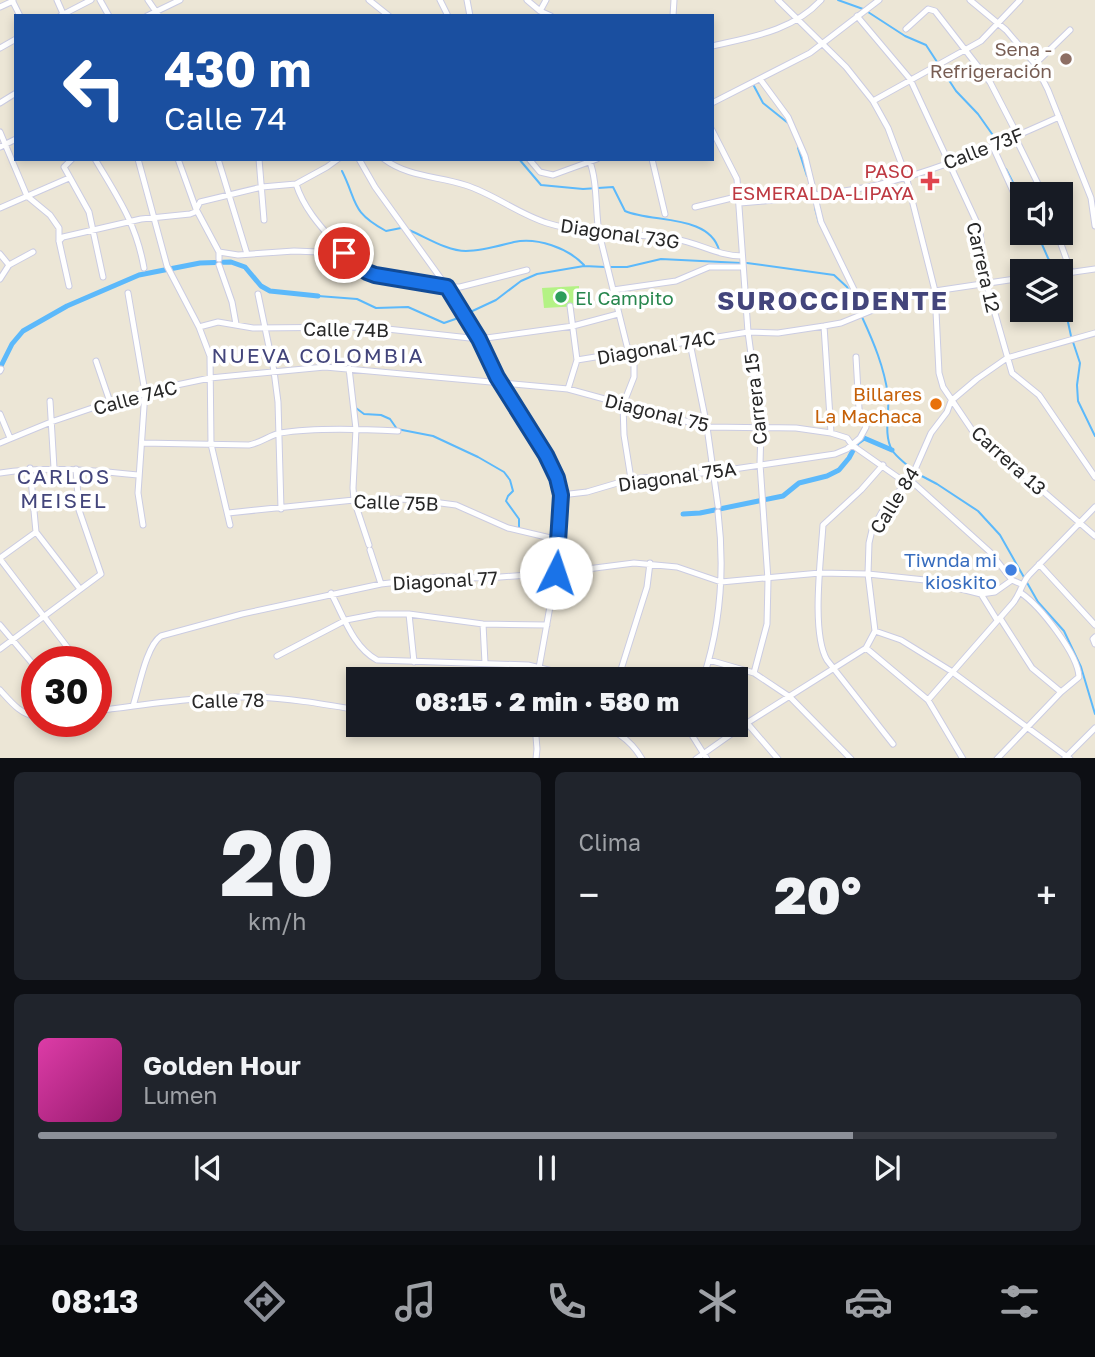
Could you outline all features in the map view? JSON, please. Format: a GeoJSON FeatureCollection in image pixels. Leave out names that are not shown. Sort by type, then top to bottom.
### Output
{"type":"FeatureCollection","features":[{"type":"Feature","properties":{"kind":"street"},"geometry":{"type":"LineString","coordinates":[[0,7],[12,0]]}},
{"type":"Feature","properties":{"kind":"street"},"geometry":{"type":"LineString","coordinates":[[64,14],[91,0]]}},
{"type":"Feature","properties":{"kind":"street"},"geometry":{"type":"LineString","coordinates":[[148,0],[156,13],[180,0]]}},
{"type":"Feature","properties":{"kind":"street"},"geometry":{"type":"LineString","coordinates":[[369,0],[386,14]]}},
{"type":"Feature","properties":{"kind":"street"},"geometry":{"type":"LineString","coordinates":[[527,0],[546,14]]}},
{"type":"Feature","properties":{"kind":"street"},"geometry":{"type":"LineString","coordinates":[[540,12],[546,0]]}},
{"type":"Feature","properties":{"kind":"street","name":"Carrera 13"},"geometry":{"type":"LineString","coordinates":[[778,0],[846,67],[873,101],[888,128],[906,176],[934,291],[939,373],[951,401],[979,437],[1095,536]]}},
{"type":"Feature","properties":{"kind":"street"},"geometry":{"type":"LineString","coordinates":[[714,46],[776,30],[798,19],[821,0]]}},
{"type":"Feature","properties":{"kind":"street"},"geometry":{"type":"LineString","coordinates":[[714,102],[795,62],[879,0]]}},
{"type":"Feature","properties":{"kind":"street"},"geometry":{"type":"LineString","coordinates":[[970,0],[1020,44],[1035,64],[1093,198],[1095,226]]}},
{"type":"Feature","properties":{"kind":"street"},"geometry":{"type":"LineString","coordinates":[[873,101],[981,41],[1020,0]]}},
{"type":"Feature","properties":{"kind":"street"},"geometry":{"type":"LineString","coordinates":[[906,29],[931,9],[998,95],[1037,182]]}},
{"type":"Feature","properties":{"kind":"street","name":"Carrera 12"},"geometry":{"type":"LineString","coordinates":[[862,12],[910,79],[980,233],[986,282],[1007,358],[1016,378],[1039,395],[1095,477]]}},
{"type":"Feature","properties":{"kind":"street"},"geometry":{"type":"LineString","coordinates":[[1035,64],[1070,30]]}},
{"type":"Feature","properties":{"kind":"street"},"geometry":{"type":"LineString","coordinates":[[760,79],[788,117],[805,156],[811,195],[821,222],[862,313]]}},
{"type":"Feature","properties":{"kind":"street","name":"Calle 73F"},"geometry":{"type":"LineString","coordinates":[[695,207],[740,199],[857,189],[996,146],[1059,117]]}},
{"type":"Feature","properties":{"kind":"street"},"geometry":{"type":"LineString","coordinates":[[0,132],[3,146],[27,196],[55,221],[59,228],[69,286]]}},
{"type":"Feature","properties":{"kind":"street","name":"Carrera 15"},"geometry":{"type":"LineString","coordinates":[[714,134],[734,169],[740,199],[748,332],[761,428],[760,464],[768,580],[767,624],[754,673]]}},
{"type":"Feature","properties":{"kind":"street"},"geometry":{"type":"LineString","coordinates":[[996,146],[1010,182]]}},
{"type":"Feature","properties":{"kind":"street"},"geometry":{"type":"LineString","coordinates":[[70,161],[64,167],[89,212],[103,277]]}},
{"type":"Feature","properties":{"kind":"street"},"geometry":{"type":"LineString","coordinates":[[96,161],[132,222],[144,268]]}},
{"type":"Feature","properties":{"kind":"street"},"geometry":{"type":"LineString","coordinates":[[139,161],[167,266],[199,327],[210,356],[211,444],[230,525]]}},
{"type":"Feature","properties":{"kind":"street"},"geometry":{"type":"LineString","coordinates":[[179,161],[196,209],[219,252],[219,262],[236,324]]}},
{"type":"Feature","properties":{"kind":"street"},"geometry":{"type":"LineString","coordinates":[[219,161],[247,254]]}},
{"type":"Feature","properties":{"kind":"street"},"geometry":{"type":"LineString","coordinates":[[259,161],[264,220]]}},
{"type":"Feature","properties":{"kind":"street"},"geometry":{"type":"LineString","coordinates":[[59,240],[94,229],[190,214],[200,202],[228,193],[296,184],[335,161]]}},
{"type":"Feature","properties":{"kind":"street"},"geometry":{"type":"LineString","coordinates":[[360,161],[375,187],[447,287],[557,478],[561,495],[556,573],[538,666]]}},
{"type":"Feature","properties":{"kind":"street","name":"Diagonal 73G"},"geometry":{"type":"LineString","coordinates":[[387,161],[402,171],[475,188],[547,223],[599,233],[685,241],[721,254],[742,257]]}},
{"type":"Feature","properties":{"kind":"street"},"geometry":{"type":"LineString","coordinates":[[530,161],[540,172],[553,175],[590,161]]}},
{"type":"Feature","properties":{"kind":"street"},"geometry":{"type":"LineString","coordinates":[[593,161],[599,233],[618,314],[628,349],[634,356],[634,376],[623,405],[624,435],[631,479]]}},
{"type":"Feature","properties":{"kind":"street"},"geometry":{"type":"LineString","coordinates":[[652,161],[665,214]]}},
{"type":"Feature","properties":{"kind":"street"},"geometry":{"type":"LineString","coordinates":[[0,208],[69,178]]}},
{"type":"Feature","properties":{"kind":"street"},"geometry":{"type":"LineString","coordinates":[[296,184],[301,201],[344,253],[367,272],[375,275],[460,287],[527,270]]}},
{"type":"Feature","properties":{"kind":"street"},"geometry":{"type":"LineString","coordinates":[[0,279],[9,265],[33,252]]}},
{"type":"Feature","properties":{"kind":"street"},"geometry":{"type":"LineString","coordinates":[[219,252],[344,253]]}},
{"type":"Feature","properties":{"kind":"street"},"geometry":{"type":"LineString","coordinates":[[0,254],[9,265]]}},
{"type":"Feature","properties":{"kind":"street"},"geometry":{"type":"LineString","coordinates":[[613,290],[676,281],[709,267],[742,266]]}},
{"type":"Feature","properties":{"kind":"street"},"geometry":{"type":"LineString","coordinates":[[1073,272],[1095,269]]}},
{"type":"Feature","properties":{"kind":"street","name":"Diagonal 74C"},"geometry":{"type":"LineString","coordinates":[[577,360],[748,332],[778,333],[841,323],[900,299],[1010,279]]}},
{"type":"Feature","properties":{"kind":"street"},"geometry":{"type":"LineString","coordinates":[[128,293],[145,392],[138,475],[143,525]]}},
{"type":"Feature","properties":{"kind":"street"},"geometry":{"type":"LineString","coordinates":[[258,294],[274,371],[281,509]]}},
{"type":"Feature","properties":{"kind":"street"},"geometry":{"type":"LineString","coordinates":[[568,389],[577,360],[570,306]]}},
{"type":"Feature","properties":{"kind":"street","name":"Calle 74B"},"geometry":{"type":"LineString","coordinates":[[199,327],[218,322],[266,328],[369,327],[479,339],[573,326],[618,314]]}},
{"type":"Feature","properties":{"kind":"street"},"geometry":{"type":"LineString","coordinates":[[824,326],[831,433]]}},
{"type":"Feature","properties":{"kind":"street","name":"Calle 84"},"geometry":{"type":"LineString","coordinates":[[875,631],[869,575],[869,543],[872,530],[882,512],[911,476],[931,433],[947,412],[951,401],[1007,358],[1095,333]]}},
{"type":"Feature","properties":{"kind":"street"},"geometry":{"type":"LineString","coordinates":[[690,343],[707,427],[718,509],[721,582],[718,625],[707,667]]}},
{"type":"Feature","properties":{"kind":"street"},"geometry":{"type":"LineString","coordinates":[[854,446],[866,427],[859,409],[856,358]]}},
{"type":"Feature","properties":{"kind":"street"},"geometry":{"type":"LineString","coordinates":[[96,361],[110,402]]}},
{"type":"Feature","properties":{"kind":"street","name":"Calle 74C"},"geometry":{"type":"LineString","coordinates":[[0,443],[110,402],[210,378],[315,367],[349,368]]}},
{"type":"Feature","properties":{"kind":"street"},"geometry":{"type":"LineString","coordinates":[[349,368],[356,429],[354,500],[381,584]]}},
{"type":"Feature","properties":{"kind":"street","name":"Diagonal 75"},"geometry":{"type":"LineString","coordinates":[[349,368],[568,389],[707,427],[796,428],[847,438],[854,446],[883,465],[911,476],[990,552],[1012,580]]}},
{"type":"Feature","properties":{"kind":"street"},"geometry":{"type":"LineString","coordinates":[[50,401],[54,468]]}},
{"type":"Feature","properties":{"kind":"street"},"geometry":{"type":"LineString","coordinates":[[0,414],[10,438]]}},
{"type":"Feature","properties":{"kind":"street"},"geometry":{"type":"LineString","coordinates":[[142,443],[258,443],[278,433],[356,429],[398,432]]}},
{"type":"Feature","properties":{"kind":"street","name":"Diagonal 75A"},"geometry":{"type":"LineString","coordinates":[[561,495],[587,492],[631,479],[714,472],[835,454],[854,446]]}},
{"type":"Feature","properties":{"kind":"street"},"geometry":{"type":"LineString","coordinates":[[883,465],[861,490],[823,525],[820,573],[821,645],[834,669],[893,744]]}},
{"type":"Feature","properties":{"kind":"street"},"geometry":{"type":"LineString","coordinates":[[0,473],[30,468],[54,468],[138,475]]}},
{"type":"Feature","properties":{"kind":"street"},"geometry":{"type":"LineString","coordinates":[[30,468],[36,532],[80,589]]}},
{"type":"Feature","properties":{"kind":"street"},"geometry":{"type":"LineString","coordinates":[[0,649],[101,574],[79,510],[76,469]]}},
{"type":"Feature","properties":{"kind":"street","name":"Calle 75B"},"geometry":{"type":"LineString","coordinates":[[228,513],[354,500],[410,499],[456,505],[508,528],[559,540]]}},
{"type":"Feature","properties":{"kind":"street"},"geometry":{"type":"LineString","coordinates":[[928,699],[1021,593],[1022,583],[1028,575],[1095,507]]}},
{"type":"Feature","properties":{"kind":"street"},"geometry":{"type":"LineString","coordinates":[[36,532],[0,558],[67,646]]}},
{"type":"Feature","properties":{"kind":"street"},"geometry":{"type":"LineString","coordinates":[[622,667],[647,587],[650,563]]}},
{"type":"Feature","properties":{"kind":"street","name":"Diagonal 77"},"geometry":{"type":"LineString","coordinates":[[133,706],[154,640],[161,636],[242,614],[381,584],[443,577],[487,578],[556,573],[650,563],[677,567],[721,582],[768,580],[820,573],[869,575],[925,580],[981,594]]}},
{"type":"Feature","properties":{"kind":"street"},"geometry":{"type":"LineString","coordinates":[[1039,564],[1095,625]]}},
{"type":"Feature","properties":{"kind":"street"},"geometry":{"type":"LineString","coordinates":[[981,594],[989,594],[1012,580],[1022,583]]}},
{"type":"Feature","properties":{"kind":"street"},"geometry":{"type":"LineString","coordinates":[[331,593],[358,645],[366,654],[377,660],[542,667]]}},
{"type":"Feature","properties":{"kind":"street"},"geometry":{"type":"LineString","coordinates":[[997,758],[1079,677],[1077,666],[1062,640],[1034,604],[1021,593]]}},
{"type":"Feature","properties":{"kind":"street"},"geometry":{"type":"LineString","coordinates":[[981,594],[1032,668],[1061,692]]}},
{"type":"Feature","properties":{"kind":"street"},"geometry":{"type":"LineString","coordinates":[[276,656],[346,621],[377,614],[409,614],[482,624],[547,625]]}},
{"type":"Feature","properties":{"kind":"street"},"geometry":{"type":"LineString","coordinates":[[409,614],[414,662]]}},
{"type":"Feature","properties":{"kind":"street"},"geometry":{"type":"LineString","coordinates":[[482,624],[485,663]]}},
{"type":"Feature","properties":{"kind":"street"},"geometry":{"type":"LineString","coordinates":[[0,625],[21,650]]}},
{"type":"Feature","properties":{"kind":"street"},"geometry":{"type":"LineString","coordinates":[[748,722],[866,648],[875,631],[901,639],[951,671],[1067,758],[1095,729]]}},
{"type":"Feature","properties":{"kind":"street"},"geometry":{"type":"LineString","coordinates":[[1095,636],[1095,644]]}},
{"type":"Feature","properties":{"kind":"street"},"geometry":{"type":"LineString","coordinates":[[866,648],[928,699],[963,758]]}},
{"type":"Feature","properties":{"kind":"street"},"geometry":{"type":"LineString","coordinates":[[709,660],[754,673],[790,697],[852,758]]}},
{"type":"Feature","properties":{"kind":"street"},"geometry":{"type":"LineString","coordinates":[[0,690],[21,711]]}},
{"type":"Feature","properties":{"kind":"street","name":"Calle 78"},"geometry":{"type":"LineString","coordinates":[[112,709],[251,697],[346,707]]}},
{"type":"Feature","properties":{"kind":"street"},"geometry":{"type":"LineString","coordinates":[[748,724],[778,758]]}},
{"type":"Feature","properties":{"kind":"street"},"geometry":{"type":"LineString","coordinates":[[536,737],[536,758]]}},
{"type":"Feature","properties":{"kind":"street"},"geometry":{"type":"LineString","coordinates":[[623,737],[642,758]]}},
{"type":"Feature","properties":{"kind":"street"},"geometry":{"type":"LineString","coordinates":[[693,737],[705,757]]}},
{"type":"Feature","properties":{"kind":"street"},"geometry":{"type":"LineString","coordinates":[[696,758],[705,757],[730,737]]}},
{"type":"Feature","properties":{"kind":"green space","name":"El Campito"},"geometry":{"type":"Polygon","coordinates":[[[579,286],[579,306],[544,308],[542,288],[579,286]]]}},
{"type":"Feature","properties":{"kind":"waterway"},"geometry":{"type":"LineString","coordinates":[[838,0],[863,9]]}},
{"type":"Feature","properties":{"kind":"waterway"},"geometry":{"type":"LineString","coordinates":[[868,12],[905,36],[926,45],[956,91],[978,114],[997,141]]}},
{"type":"Feature","properties":{"kind":"waterway"},"geometry":{"type":"LineString","coordinates":[[754,86],[763,103],[788,123]]}},
{"type":"Feature","properties":{"kind":"waterway"},"geometry":{"type":"LineString","coordinates":[[798,148],[807,176]]}},
{"type":"Feature","properties":{"kind":"waterway"},"geometry":{"type":"LineString","coordinates":[[521,161],[541,185],[583,189],[613,187],[625,211],[692,225],[713,238],[719,250]]}},
{"type":"Feature","properties":{"kind":"waterway"},"geometry":{"type":"LineString","coordinates":[[1006,169],[1013,182]]}},
{"type":"Feature","properties":{"kind":"waterway"},"geometry":{"type":"LineString","coordinates":[[342,171],[360,212],[366,218],[386,231],[401,228]]}},
{"type":"Feature","properties":{"kind":"waterway"},"geometry":{"type":"LineString","coordinates":[[815,208],[819,223]]}},
{"type":"Feature","properties":{"kind":"waterway"},"geometry":{"type":"LineString","coordinates":[[409,230],[444,246],[466,251],[532,241],[561,249],[584,265]]}},
{"type":"Feature","properties":{"kind":"waterway"},"geometry":{"type":"LineString","coordinates":[[1042,245],[1049,259]]}},
{"type":"Feature","properties":{"kind":"waterway"},"geometry":{"type":"LineString","coordinates":[[611,267],[627,267],[661,259],[741,263]]}},
{"type":"Feature","properties":{"kind":"waterway"},"geometry":{"type":"LineString","coordinates":[[0,368],[12,344],[23,331],[67,306],[139,275],[200,263],[231,262],[245,267],[261,286],[270,291],[318,296]]}},
{"type":"Feature","properties":{"kind":"waterway"},"geometry":{"type":"LineString","coordinates":[[747,263],[834,275],[847,287],[860,312]]}},
{"type":"Feature","properties":{"kind":"waterway"},"geometry":{"type":"LineString","coordinates":[[466,314],[496,300],[521,281],[537,274],[584,266],[605,267]]}},
{"type":"Feature","properties":{"kind":"waterway"},"geometry":{"type":"LineString","coordinates":[[318,296],[357,299],[376,308],[408,307],[444,323],[461,317]]}},
{"type":"Feature","properties":{"kind":"waterway"},"geometry":{"type":"LineString","coordinates":[[862,317],[878,355],[886,385],[889,444],[894,453],[912,470]]}},
{"type":"Feature","properties":{"kind":"waterway"},"geometry":{"type":"LineString","coordinates":[[1068,322],[1080,363],[1078,401],[1095,436]]}},
{"type":"Feature","properties":{"kind":"waterway"},"geometry":{"type":"LineString","coordinates":[[356,408],[364,414],[381,415],[390,419],[397,429],[433,436],[504,472],[513,491],[506,501],[519,519],[519,527]]}},
{"type":"Feature","properties":{"kind":"waterway"},"geometry":{"type":"LineString","coordinates":[[683,514],[783,496],[799,483],[839,470],[857,443],[864,438],[892,450]]}},
{"type":"Feature","properties":{"kind":"waterway"},"geometry":{"type":"LineString","coordinates":[[916,473],[978,511],[1000,535],[1038,602],[1064,631],[1081,667],[1095,714]]}},
{"type":"Feature","properties":{"kind":"place","name":"Sena - Refrigeración"},"geometry":{"type":"Point","coordinates":[1066,59]}},
{"type":"Feature","properties":{"kind":"place","name":"PASO ESMERALDA-LIPAYA"},"geometry":{"type":"Point","coordinates":[930,181]}},
{"type":"Feature","properties":{"kind":"place","name":"El Campito"},"geometry":{"type":"Point","coordinates":[561,297]}},
{"type":"Feature","properties":{"kind":"place","name":"Billares La Machaca"},"geometry":{"type":"Point","coordinates":[936,404]}},
{"type":"Feature","properties":{"kind":"place","name":"Tiwnda mi kioskito"},"geometry":{"type":"Point","coordinates":[1011,570]}},
{"type":"Feature","properties":{"kind":"district","name":"SUROCCIDENTE"},"geometry":{"type":"Point","coordinates":[833,300]}},
{"type":"Feature","properties":{"kind":"district","name":"NUEVA COLOMBIA"},"geometry":{"type":"Point","coordinates":[318,355]}},
{"type":"Feature","properties":{"kind":"district","name":"CARLOS MEISEL"},"geometry":{"type":"Point","coordinates":[64,488]}},
{"type":"Feature","properties":{"kind":"route"},"geometry":{"type":"LineString","coordinates":[[344,253],[367,272],[375,275],[447,287],[557,478],[561,495],[556,573]]}}]}
